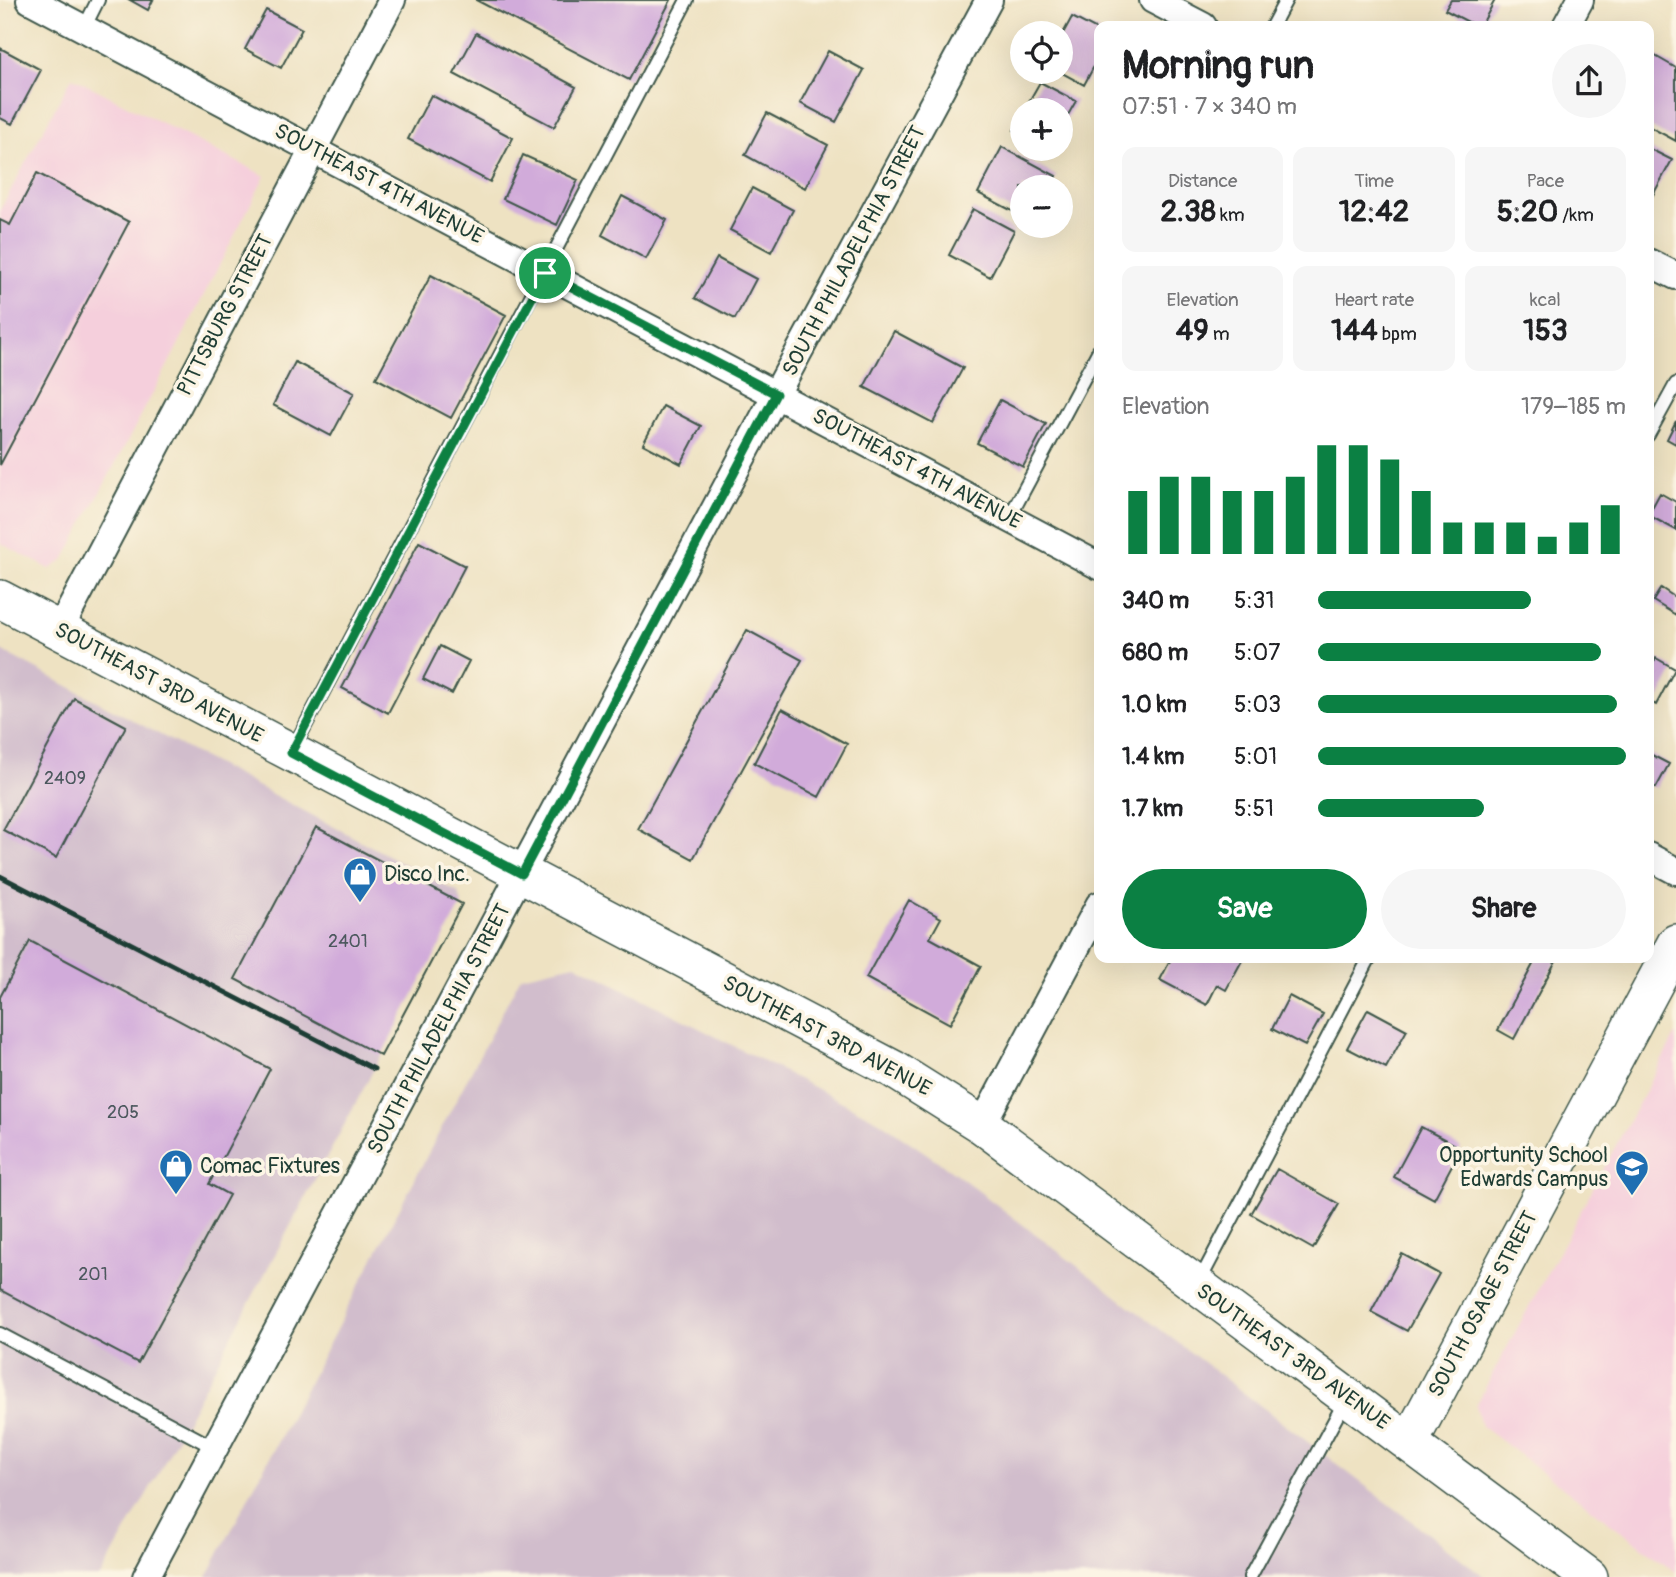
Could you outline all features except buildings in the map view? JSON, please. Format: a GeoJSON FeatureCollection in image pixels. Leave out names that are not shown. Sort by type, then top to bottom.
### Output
{"type":"FeatureCollection","features":[{"type":"Feature","properties":{"kind":"main road","name":"SOUTHEAST 3RD AVENUE"},"geometry":{"type":"LineString","coordinates":[[0,599],[893,1069],[982,1125],[1589,1577]]}},
{"type":"Feature","properties":{"kind":"main road","name":"SOUTH OSAGE STREET"},"geometry":{"type":"LineString","coordinates":[[1409,1443],[1676,943]]}},
{"type":"Feature","properties":{"kind":"street","name":"SOUTHEAST 4TH AVENUE"},"geometry":{"type":"LineString","coordinates":[[30,0],[1094,563]]}},
{"type":"Feature","properties":{"kind":"street","name":"PITTSBURG STREET"},"geometry":{"type":"LineString","coordinates":[[59,631],[392,0]]}},
{"type":"Feature","properties":{"kind":"street","name":"SOUTH PHILADELPHIA STREET"},"geometry":{"type":"LineString","coordinates":[[146,1577],[776,394],[989,0]]}},
{"type":"Feature","properties":{"kind":"street"},"geometry":{"type":"LineString","coordinates":[[1153,0],[1193,21]]}},
{"type":"Feature","properties":{"kind":"street"},"geometry":{"type":"LineString","coordinates":[[1569,21],[1580,0]]}},
{"type":"Feature","properties":{"kind":"street"},"geometry":{"type":"LineString","coordinates":[[1654,265],[1676,276]]}},
{"type":"Feature","properties":{"kind":"street"},"geometry":{"type":"LineString","coordinates":[[1654,859],[1676,871]]}},
{"type":"Feature","properties":{"kind":"street"},"geometry":{"type":"LineString","coordinates":[[982,1125],[1094,914]]}},
{"type":"Feature","properties":{"kind":"lane"},"geometry":{"type":"LineString","coordinates":[[83,28],[98,0]]}},
{"type":"Feature","properties":{"kind":"lane"},"geometry":{"type":"LineString","coordinates":[[291,753],[687,0]]}},
{"type":"Feature","properties":{"kind":"lane"},"geometry":{"type":"LineString","coordinates":[[1275,21],[1286,0]]}},
{"type":"Feature","properties":{"kind":"lane"},"geometry":{"type":"LineString","coordinates":[[1009,518],[1094,359]]}},
{"type":"Feature","properties":{"kind":"lane"},"geometry":{"type":"LineString","coordinates":[[1654,424],[1676,383]]}},
{"type":"Feature","properties":{"kind":"lane"},"geometry":{"type":"LineString","coordinates":[[1197,1286],[1367,963]]}},
{"type":"Feature","properties":{"kind":"lane"},"geometry":{"type":"LineString","coordinates":[[0,1334],[215,1448]]}},
{"type":"Feature","properties":{"kind":"lane"},"geometry":{"type":"LineString","coordinates":[[1250,1577],[1347,1398]]}},
{"type":"Feature","properties":{"kind":"shaded area"},"geometry":{"type":"Polygon","coordinates":[[[72,77],[265,176],[64,560],[50,569],[0,543],[0,210],[72,77]]]}},
{"type":"Feature","properties":{"kind":"shaded area"},"geometry":{"type":"Polygon","coordinates":[[[0,650],[459,893],[462,904],[158,1474],[100,1577],[0,1577],[0,650]]]}},
{"type":"Feature","properties":{"kind":"shaded area"},"geometry":{"type":"Polygon","coordinates":[[[575,964],[879,1121],[955,1173],[1485,1577],[207,1577],[521,976],[575,964]]]}},
{"type":"Feature","properties":{"kind":"shaded area","name":"Opportunity School Edwards Campus"},"geometry":{"type":"Polygon","coordinates":[[[1676,1034],[1676,1572],[1481,1426],[1476,1405],[1676,1034]]]}},
{"type":"Feature","properties":{"kind":"railway"},"geometry":{"type":"LineString","coordinates":[[0,876],[374,1069]]}},
{"type":"Feature","properties":{"kind":"place","name":"Disco Inc."},"geometry":{"type":"Point","coordinates":[360,904]}},
{"type":"Feature","properties":{"kind":"place","name":"Comac Fixtures"},"geometry":{"type":"Point","coordinates":[176,1196]}},
{"type":"Feature","properties":{"kind":"place","name":"Opportunity School Edwards Campus"},"geometry":{"type":"Point","coordinates":[1632,1197]}},
{"type":"Feature","properties":{"kind":"route"},"geometry":{"type":"LineString","coordinates":[[545,273],[776,394],[522,874],[291,753],[545,273]]}}]}
